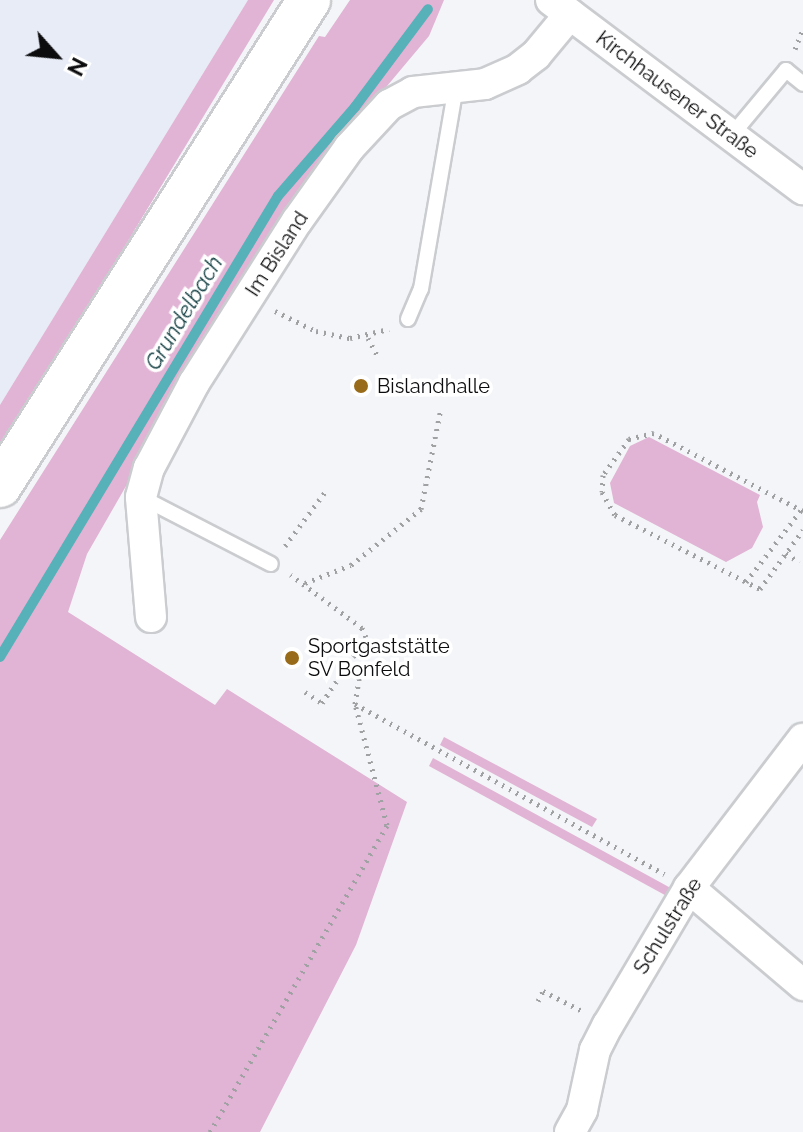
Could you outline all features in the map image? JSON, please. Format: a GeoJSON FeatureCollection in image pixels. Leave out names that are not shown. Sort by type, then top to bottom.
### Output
{"type":"FeatureCollection","features":[{"type":"Feature","properties":{"kind":"main road"},"geometry":{"type":"LineString","coordinates":[[0,486],[309,0]]}},
{"type":"Feature","properties":{"kind":"street","name":"Im Bisland"},"geometry":{"type":"LineString","coordinates":[[151,617],[141,497],[149,468],[179,411],[251,294],[349,148],[389,105],[413,92],[485,84],[518,69],[536,55],[560,7]]}},
{"type":"Feature","properties":{"kind":"street","name":"Kirchhausener Straße"},"geometry":{"type":"LineString","coordinates":[[560,7],[803,189]]}},
{"type":"Feature","properties":{"kind":"street","name":"Schulstraße"},"geometry":{"type":"LineString","coordinates":[[570,1132],[582,1110],[595,1050],[689,888],[803,739]]}},
{"type":"Feature","properties":{"kind":"street"},"geometry":{"type":"LineString","coordinates":[[689,888],[803,985]]}},
{"type":"Feature","properties":{"kind":"lane"},"geometry":{"type":"LineString","coordinates":[[731,136],[786,70],[803,84]]}},
{"type":"Feature","properties":{"kind":"lane"},"geometry":{"type":"LineString","coordinates":[[408,319],[421,289],[456,87]]}},
{"type":"Feature","properties":{"kind":"lane"},"geometry":{"type":"LineString","coordinates":[[141,497],[271,564]]}},
{"type":"Feature","properties":{"kind":"path"},"geometry":{"type":"LineString","coordinates":[[794,50],[803,29]]}},
{"type":"Feature","properties":{"kind":"path"},"geometry":{"type":"LineString","coordinates":[[251,294],[316,331],[368,338],[408,319]]}},
{"type":"Feature","properties":{"kind":"path"},"geometry":{"type":"LineString","coordinates":[[368,338],[378,357]]}},
{"type":"Feature","properties":{"kind":"path"},"geometry":{"type":"LineString","coordinates":[[304,583],[351,565],[421,509],[441,408]]}},
{"type":"Feature","properties":{"kind":"path"},"geometry":{"type":"LineString","coordinates":[[746,582],[802,510],[654,433],[640,433],[617,450],[603,475],[602,492],[615,515],[746,582],[760,589],[803,530]]}},
{"type":"Feature","properties":{"kind":"path"},"geometry":{"type":"LineString","coordinates":[[210,1132],[387,825],[355,704],[363,652],[362,628],[304,583],[271,564],[325,492]]}},
{"type":"Feature","properties":{"kind":"path"},"geometry":{"type":"LineString","coordinates":[[786,553],[799,562]]}},
{"type":"Feature","properties":{"kind":"path"},"geometry":{"type":"LineString","coordinates":[[305,692],[322,703],[353,656],[363,652]]}},
{"type":"Feature","properties":{"kind":"path"},"geometry":{"type":"LineString","coordinates":[[355,704],[689,888]]}},
{"type":"Feature","properties":{"kind":"path"},"geometry":{"type":"LineString","coordinates":[[538,1001],[543,991],[608,1025]]}},
{"type":"Feature","properties":{"kind":"shaded area"},"geometry":{"type":"Polygon","coordinates":[[[0,0],[248,0],[0,405],[0,0]]]}},
{"type":"Feature","properties":{"kind":"shaded area"},"geometry":{"type":"Polygon","coordinates":[[[248,0],[274,0],[0,452],[0,405],[248,0]]]}},
{"type":"Feature","properties":{"kind":"shaded area"},"geometry":{"type":"Polygon","coordinates":[[[350,0],[444,0],[429,36],[288,204],[87,554],[68,612],[215,705],[227,689],[407,802],[356,945],[260,1132],[0,1132],[0,540],[319,36],[325,37],[350,0]]]}},
{"type":"Feature","properties":{"kind":"shaded area"},"geometry":{"type":"Polygon","coordinates":[[[649,437],[760,495],[757,502],[763,527],[752,548],[726,562],[614,503],[610,483],[630,446],[649,437]]]}},
{"type":"Feature","properties":{"kind":"shaded area"},"geometry":{"type":"Polygon","coordinates":[[[444,737],[597,819],[592,827],[440,745],[444,737]]]}},
{"type":"Feature","properties":{"kind":"shaded area"},"geometry":{"type":"Polygon","coordinates":[[[433,758],[678,892],[674,900],[429,766],[433,758]]]}},
{"type":"Feature","properties":{"kind":"waterway","name":"Grundelbach"},"geometry":{"type":"LineString","coordinates":[[0,657],[278,196],[355,107],[428,9]]}},
{"type":"Feature","properties":{"kind":"place","name":"Bislandhalle"},"geometry":{"type":"Point","coordinates":[361,386]}},
{"type":"Feature","properties":{"kind":"place","name":"Sportgaststätte SV Bonfeld"},"geometry":{"type":"Point","coordinates":[292,658]}}]}
